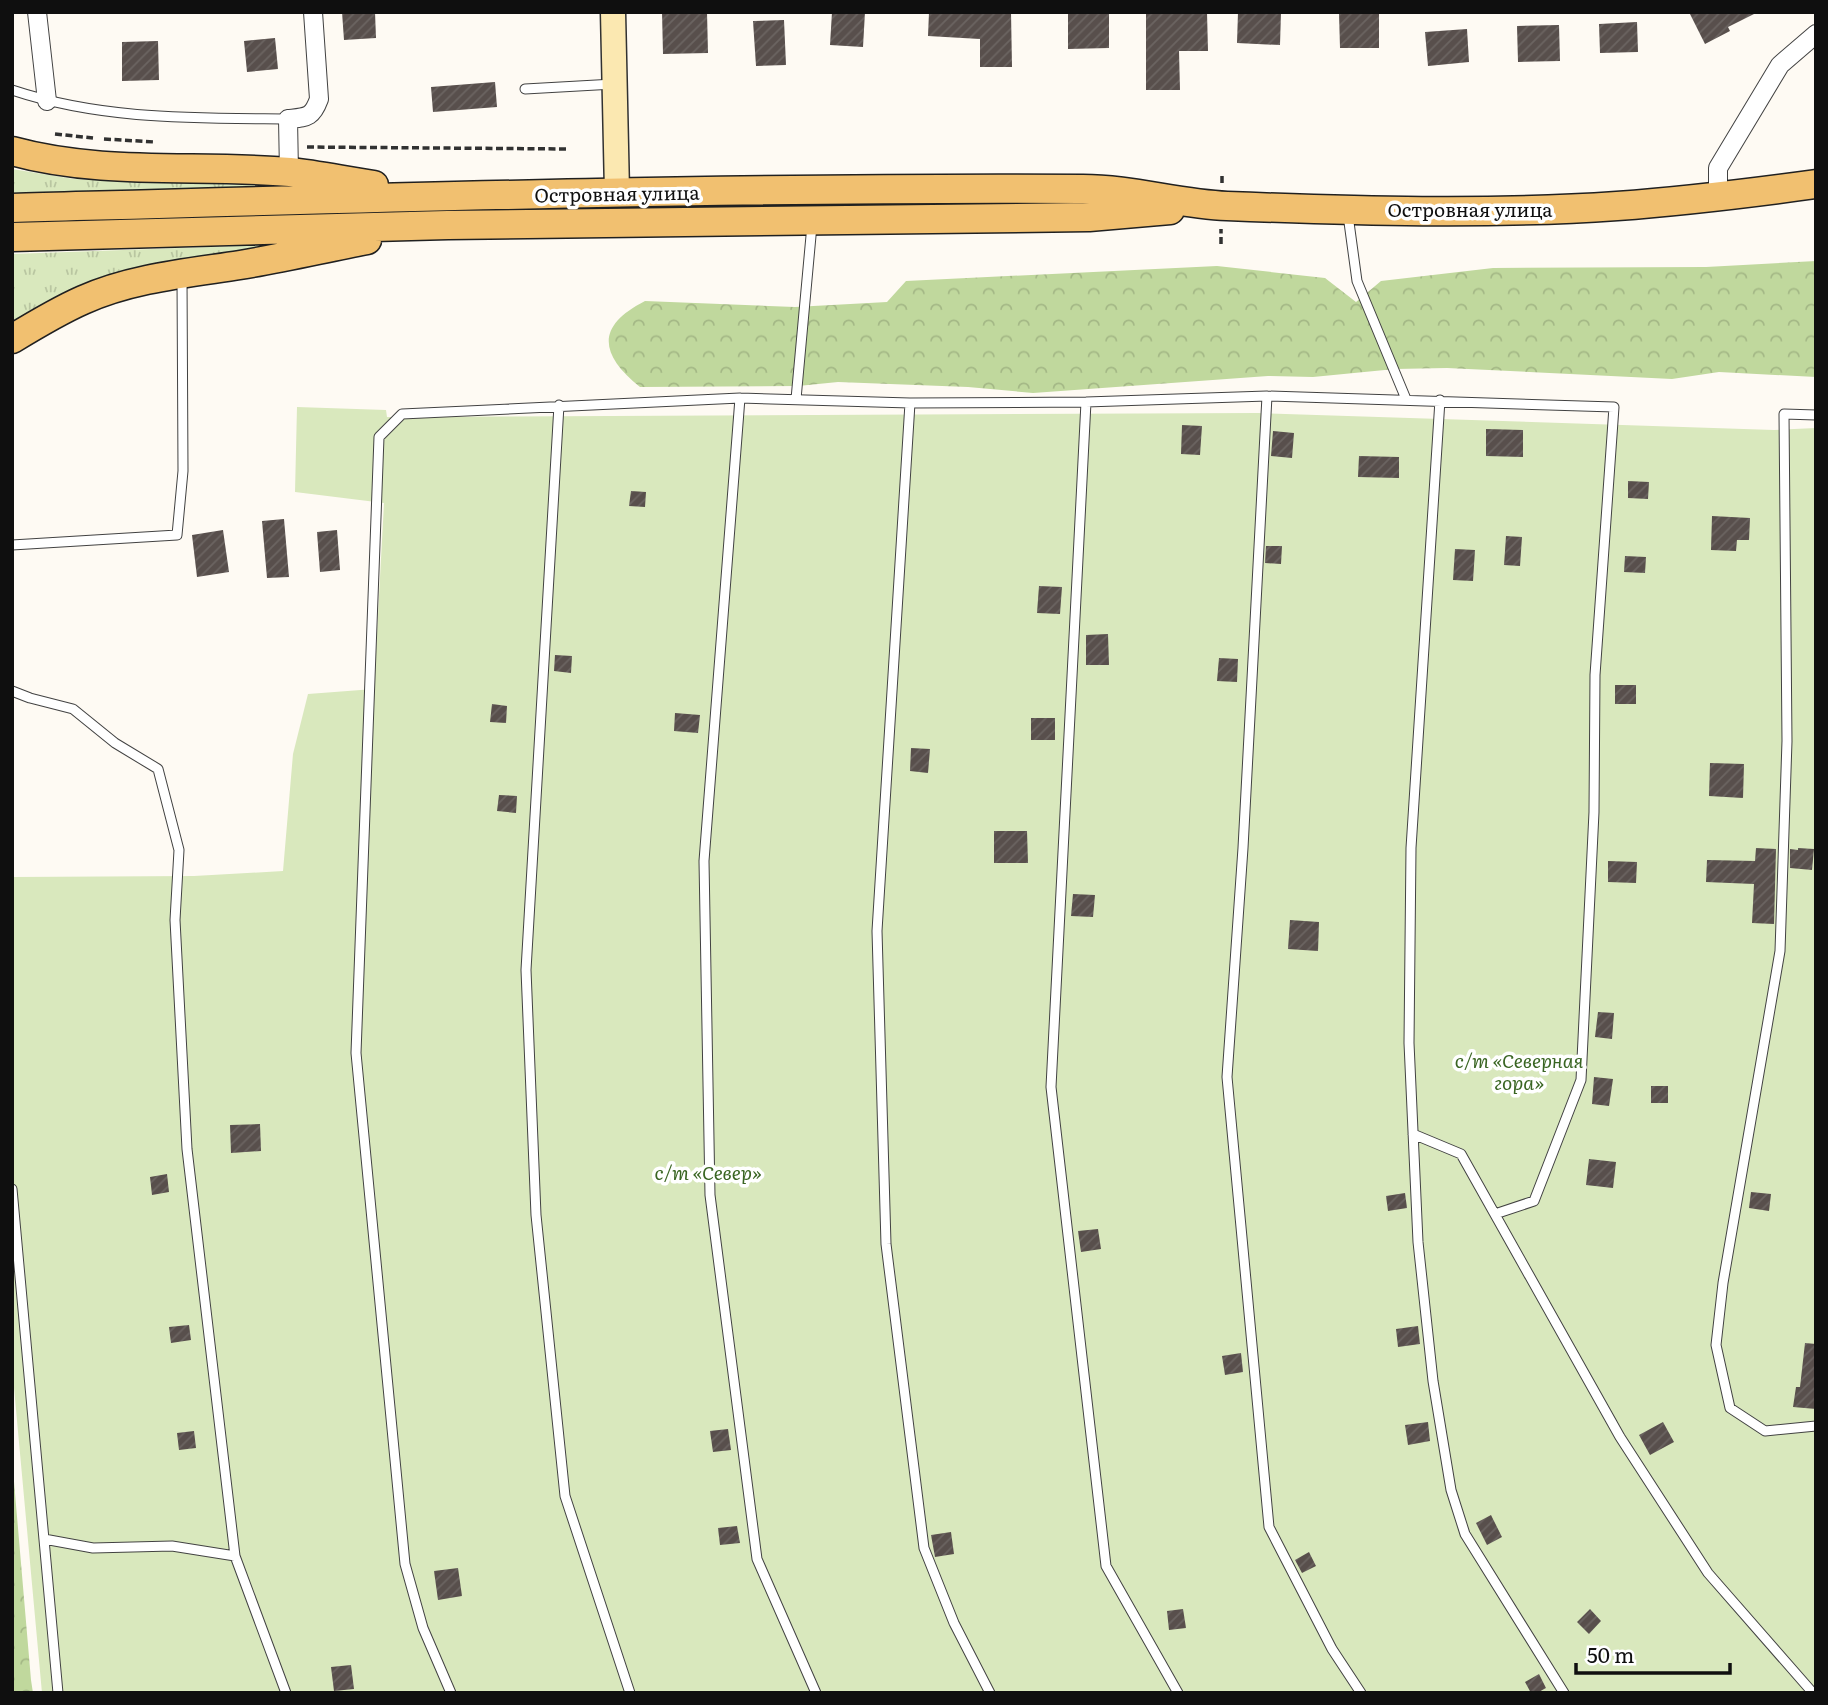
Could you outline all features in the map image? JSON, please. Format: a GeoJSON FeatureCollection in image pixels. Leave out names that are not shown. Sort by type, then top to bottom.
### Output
{"type":"FeatureCollection","features":[{"type":"Feature","properties":{"kind":"main road"},"geometry":{"type":"LineString","coordinates":[[12,151],[73,164],[131,169],[289,172],[446,196]]}},
{"type":"Feature","properties":{"kind":"main road","name":"Островная улица"},"geometry":{"type":"LineString","coordinates":[[12,208],[617,192],[1091,188],[1221,205],[1431,210],[1587,207],[1718,197],[1816,184]]}},
{"type":"Feature","properties":{"kind":"main road","name":"Островная улица"},"geometry":{"type":"LineString","coordinates":[[12,237],[448,225],[1089,217],[1221,205]]}},
{"type":"Feature","properties":{"kind":"main road"},"geometry":{"type":"LineString","coordinates":[[12,339],[85,299],[126,286],[182,273],[448,225]]}},
{"type":"Feature","properties":{"kind":"street"},"geometry":{"type":"LineString","coordinates":[[37,12],[47,101]]}},
{"type":"Feature","properties":{"kind":"street"},"geometry":{"type":"LineString","coordinates":[[289,172],[288,118],[306,117],[315,111],[319,99],[313,12]]}},
{"type":"Feature","properties":{"kind":"street"},"geometry":{"type":"LineString","coordinates":[[613,12],[617,192]]}},
{"type":"Feature","properties":{"kind":"street"},"geometry":{"type":"LineString","coordinates":[[1718,197],[1718,168],[1780,65],[1816,34]]}},
{"type":"Feature","properties":{"kind":"lane"},"geometry":{"type":"LineString","coordinates":[[525,89],[615,84]]}},
{"type":"Feature","properties":{"kind":"lane"},"geometry":{"type":"LineString","coordinates":[[12,90],[88,110],[151,117],[288,118]]}},
{"type":"Feature","properties":{"kind":"lane"},"geometry":{"type":"LineString","coordinates":[[1347,208],[1357,281],[1406,399]]}},
{"type":"Feature","properties":{"kind":"lane"},"geometry":{"type":"LineString","coordinates":[[796,399],[813,237],[812,219]]}},
{"type":"Feature","properties":{"kind":"lane"},"geometry":{"type":"LineString","coordinates":[[12,545],[177,535],[183,471],[182,273]]}},
{"type":"Feature","properties":{"kind":"lane"},"geometry":{"type":"LineString","coordinates":[[1267,396],[1227,1077],[1269,1527],[1332,1649],[1361,1693]]}},
{"type":"Feature","properties":{"kind":"lane"},"geometry":{"type":"LineString","coordinates":[[451,1693],[423,1628],[405,1564],[356,1053],[379,437],[402,414],[740,398],[910,403],[1086,402],[1267,396],[1614,407],[1595,675],[1594,812],[1581,1080],[1534,1201],[1495,1214]]}},
{"type":"Feature","properties":{"kind":"lane"},"geometry":{"type":"LineString","coordinates":[[740,398],[704,861],[710,1195],[757,1559],[816,1693]]}},
{"type":"Feature","properties":{"kind":"lane"},"geometry":{"type":"LineString","coordinates":[[1440,400],[1411,848],[1409,1043],[1418,1242],[1433,1381],[1451,1490],[1465,1534],[1563,1693]]}},
{"type":"Feature","properties":{"kind":"lane"},"geometry":{"type":"LineString","coordinates":[[1086,402],[1051,1087],[1106,1566],[1178,1693]]}},
{"type":"Feature","properties":{"kind":"lane"},"geometry":{"type":"LineString","coordinates":[[910,403],[877,931],[886,1244],[924,1548],[954,1623],[990,1693]]}},
{"type":"Feature","properties":{"kind":"lane"},"geometry":{"type":"LineString","coordinates":[[559,405],[526,970],[536,1214],[565,1496],[630,1693]]}},
{"type":"Feature","properties":{"kind":"lane"},"geometry":{"type":"LineString","coordinates":[[1816,415],[1784,414],[1787,741],[1780,951],[1723,1283],[1716,1345],[1730,1408],[1765,1431],[1816,1426]]}},
{"type":"Feature","properties":{"kind":"lane"},"geometry":{"type":"LineString","coordinates":[[12,691],[73,709],[115,743],[158,769],[162,783],[179,850],[175,920],[187,1149],[234,1556],[286,1693]]}},
{"type":"Feature","properties":{"kind":"lane"},"geometry":{"type":"LineString","coordinates":[[1413,1134],[1461,1154],[1620,1437],[1708,1573],[1813,1693]]}},
{"type":"Feature","properties":{"kind":"lane"},"geometry":{"type":"LineString","coordinates":[[12,1189],[58,1693]]}},
{"type":"Feature","properties":{"kind":"lane"},"geometry":{"type":"LineString","coordinates":[[44,1539],[93,1548],[173,1546],[234,1556]]}},
{"type":"Feature","properties":{"kind":"path"},"geometry":{"type":"LineString","coordinates":[[44,132],[97,139],[163,142]]}},
{"type":"Feature","properties":{"kind":"path"},"geometry":{"type":"LineString","coordinates":[[307,147],[567,149]]}},
{"type":"Feature","properties":{"kind":"green space"},"geometry":{"type":"Polygon","coordinates":[[[12,169],[74,179],[305,187],[12,196],[12,169]]]}},
{"type":"Feature","properties":{"kind":"green space"},"geometry":{"type":"Polygon","coordinates":[[[345,242],[12,326],[12,254],[345,242]]]}},
{"type":"Feature","properties":{"kind":"green space"},"geometry":{"type":"Polygon","coordinates":[[[1816,261],[1816,377],[1719,372],[1672,379],[1447,368],[1395,369],[1313,377],[1268,376],[1033,393],[968,387],[838,382],[798,386],[640,387],[617,363],[609,341],[611,330],[618,320],[645,301],[795,307],[887,302],[906,281],[1217,266],[1325,278],[1356,302],[1381,281],[1493,268],[1706,267],[1816,261]]]}},
{"type":"Feature","properties":{"kind":"green space","name":"с/т «Север»"},"geometry":{"type":"Polygon","coordinates":[[[297,407],[386,410],[387,417],[1258,413],[1774,430],[1816,428],[1816,1693],[42,1693],[12,1366],[12,877],[194,876],[283,871],[293,754],[308,694],[374,689],[384,503],[295,492],[297,407]]]}},
{"type":"Feature","properties":{"kind":"green space"},"geometry":{"type":"Polygon","coordinates":[[[12,1458],[31,1680],[33,1693],[12,1693],[12,1458]]]}},
{"type":"Feature","properties":{"kind":"building"},"geometry":{"type":"Polygon","coordinates":[[[342,12],[375,12],[376,38],[344,40],[342,12]]]}},
{"type":"Feature","properties":{"kind":"building"},"geometry":{"type":"Polygon","coordinates":[[[662,12],[707,12],[708,53],[663,54],[662,12]]]}},
{"type":"Feature","properties":{"kind":"building"},"geometry":{"type":"Polygon","coordinates":[[[832,12],[865,12],[863,47],[830,45],[832,12]]]}},
{"type":"Feature","properties":{"kind":"building"},"geometry":{"type":"Polygon","coordinates":[[[929,12],[1011,12],[1012,67],[980,67],[980,39],[928,36],[929,12]]]}},
{"type":"Feature","properties":{"kind":"building"},"geometry":{"type":"Polygon","coordinates":[[[1146,12],[1207,12],[1208,51],[1179,51],[1180,90],[1146,90],[1146,12]]]}},
{"type":"Feature","properties":{"kind":"building"},"geometry":{"type":"Polygon","coordinates":[[[1238,12],[1281,12],[1280,45],[1237,43],[1238,12]]]}},
{"type":"Feature","properties":{"kind":"building"},"geometry":{"type":"Polygon","coordinates":[[[1689,12],[1758,12],[1728,27],[1730,31],[1705,44],[1689,12]]]}},
{"type":"Feature","properties":{"kind":"building"},"geometry":{"type":"Polygon","coordinates":[[[1109,13],[1109,48],[1068,49],[1068,14],[1109,13]]]}},
{"type":"Feature","properties":{"kind":"building"},"geometry":{"type":"Polygon","coordinates":[[[1339,13],[1379,13],[1379,48],[1340,48],[1339,13]]]}},
{"type":"Feature","properties":{"kind":"building"},"geometry":{"type":"Polygon","coordinates":[[[784,20],[786,65],[756,66],[753,21],[784,20]]]}},
{"type":"Feature","properties":{"kind":"building"},"geometry":{"type":"Polygon","coordinates":[[[1637,22],[1638,52],[1600,53],[1599,24],[1637,22]]]}},
{"type":"Feature","properties":{"kind":"building"},"geometry":{"type":"Polygon","coordinates":[[[1559,25],[1560,61],[1518,62],[1517,26],[1559,25]]]}},
{"type":"Feature","properties":{"kind":"building"},"geometry":{"type":"Polygon","coordinates":[[[1467,29],[1469,62],[1428,66],[1425,32],[1467,29]]]}},
{"type":"Feature","properties":{"kind":"building"},"geometry":{"type":"Polygon","coordinates":[[[275,38],[278,69],[247,72],[244,41],[275,38]]]}},
{"type":"Feature","properties":{"kind":"building"},"geometry":{"type":"Polygon","coordinates":[[[158,41],[159,80],[122,81],[122,42],[158,41]]]}},
{"type":"Feature","properties":{"kind":"building"},"geometry":{"type":"Polygon","coordinates":[[[495,82],[497,107],[433,112],[431,87],[495,82]]]}},
{"type":"Feature","properties":{"kind":"building"},"geometry":{"type":"Polygon","coordinates":[[[1182,425],[1202,426],[1200,455],[1181,454],[1182,425]]]}},
{"type":"Feature","properties":{"kind":"building"},"geometry":{"type":"Polygon","coordinates":[[[1486,429],[1523,430],[1523,457],[1486,456],[1486,429]]]}},
{"type":"Feature","properties":{"kind":"building"},"geometry":{"type":"Polygon","coordinates":[[[1273,431],[1294,433],[1292,458],[1271,456],[1273,431]]]}},
{"type":"Feature","properties":{"kind":"building"},"geometry":{"type":"Polygon","coordinates":[[[1359,456],[1399,457],[1399,478],[1358,477],[1359,456]]]}},
{"type":"Feature","properties":{"kind":"building"},"geometry":{"type":"Polygon","coordinates":[[[1628,481],[1649,482],[1648,499],[1628,498],[1628,481]]]}},
{"type":"Feature","properties":{"kind":"building"},"geometry":{"type":"Polygon","coordinates":[[[631,491],[646,492],[645,507],[629,506],[631,491]]]}},
{"type":"Feature","properties":{"kind":"building"},"geometry":{"type":"Polygon","coordinates":[[[1712,516],[1750,518],[1749,540],[1737,540],[1736,551],[1711,550],[1712,516]]]}},
{"type":"Feature","properties":{"kind":"building"},"geometry":{"type":"Polygon","coordinates":[[[284,519],[289,577],[267,578],[262,521],[284,519]]]}},
{"type":"Feature","properties":{"kind":"building"},"geometry":{"type":"Polygon","coordinates":[[[223,530],[229,572],[197,577],[192,535],[223,530]]]}},
{"type":"Feature","properties":{"kind":"building"},"geometry":{"type":"Polygon","coordinates":[[[337,530],[340,570],[320,572],[317,532],[337,530]]]}},
{"type":"Feature","properties":{"kind":"building"},"geometry":{"type":"Polygon","coordinates":[[[1506,536],[1522,537],[1520,566],[1504,565],[1506,536]]]}},
{"type":"Feature","properties":{"kind":"building"},"geometry":{"type":"Polygon","coordinates":[[[1266,546],[1282,546],[1281,564],[1265,563],[1266,546]]]}},
{"type":"Feature","properties":{"kind":"building"},"geometry":{"type":"Polygon","coordinates":[[[1455,549],[1475,550],[1473,581],[1453,580],[1455,549]]]}},
{"type":"Feature","properties":{"kind":"building"},"geometry":{"type":"Polygon","coordinates":[[[1625,556],[1646,557],[1645,573],[1624,572],[1625,556]]]}},
{"type":"Feature","properties":{"kind":"building"},"geometry":{"type":"Polygon","coordinates":[[[1039,586],[1062,587],[1060,614],[1037,613],[1039,586]]]}},
{"type":"Feature","properties":{"kind":"building"},"geometry":{"type":"Polygon","coordinates":[[[1108,634],[1109,665],[1086,665],[1086,635],[1108,634]]]}},
{"type":"Feature","properties":{"kind":"building"},"geometry":{"type":"Polygon","coordinates":[[[555,655],[572,656],[571,673],[554,671],[555,655]]]}},
{"type":"Feature","properties":{"kind":"building"},"geometry":{"type":"Polygon","coordinates":[[[1219,658],[1238,659],[1237,682],[1217,681],[1219,658]]]}},
{"type":"Feature","properties":{"kind":"building"},"geometry":{"type":"Polygon","coordinates":[[[1615,685],[1636,685],[1636,704],[1615,704],[1615,685]]]}},
{"type":"Feature","properties":{"kind":"building"},"geometry":{"type":"Polygon","coordinates":[[[492,704],[507,706],[506,723],[490,722],[492,704]]]}},
{"type":"Feature","properties":{"kind":"building"},"geometry":{"type":"Polygon","coordinates":[[[675,713],[700,715],[698,733],[674,731],[675,713]]]}},
{"type":"Feature","properties":{"kind":"building"},"geometry":{"type":"Polygon","coordinates":[[[1031,718],[1055,718],[1055,740],[1031,740],[1031,718]]]}},
{"type":"Feature","properties":{"kind":"building"},"geometry":{"type":"Polygon","coordinates":[[[911,748],[930,749],[928,773],[910,771],[911,748]]]}},
{"type":"Feature","properties":{"kind":"building"},"geometry":{"type":"Polygon","coordinates":[[[1710,763],[1744,764],[1743,798],[1709,796],[1710,763]]]}},
{"type":"Feature","properties":{"kind":"building"},"geometry":{"type":"Polygon","coordinates":[[[499,795],[517,796],[516,813],[497,811],[499,795]]]}},
{"type":"Feature","properties":{"kind":"building"},"geometry":{"type":"Polygon","coordinates":[[[994,831],[1027,831],[1028,863],[994,863],[994,831]]]}},
{"type":"Feature","properties":{"kind":"building"},"geometry":{"type":"Polygon","coordinates":[[[1756,848],[1776,849],[1774,924],[1752,923],[1754,884],[1706,882],[1707,860],[1755,861],[1756,848]]]}},
{"type":"Feature","properties":{"kind":"building"},"geometry":{"type":"Polygon","coordinates":[[[1790,849],[1814,849],[1812,870],[1790,868],[1790,849]]]}},
{"type":"Feature","properties":{"kind":"building"},"geometry":{"type":"Polygon","coordinates":[[[1608,861],[1637,862],[1636,883],[1608,882],[1608,861]]]}},
{"type":"Feature","properties":{"kind":"building"},"geometry":{"type":"Polygon","coordinates":[[[1073,894],[1095,895],[1093,917],[1071,916],[1073,894]]]}},
{"type":"Feature","properties":{"kind":"building"},"geometry":{"type":"Polygon","coordinates":[[[1290,920],[1319,922],[1318,951],[1288,949],[1290,920]]]}},
{"type":"Feature","properties":{"kind":"building"},"geometry":{"type":"Polygon","coordinates":[[[1598,1012],[1614,1013],[1612,1039],[1595,1037],[1598,1012]]]}},
{"type":"Feature","properties":{"kind":"building"},"geometry":{"type":"Polygon","coordinates":[[[1594,1077],[1613,1079],[1609,1106],[1592,1104],[1594,1077]]]}},
{"type":"Feature","properties":{"kind":"building"},"geometry":{"type":"Polygon","coordinates":[[[1651,1086],[1668,1086],[1668,1103],[1651,1103],[1651,1086]]]}},
{"type":"Feature","properties":{"kind":"building"},"geometry":{"type":"Polygon","coordinates":[[[260,1124],[261,1151],[231,1153],[230,1125],[260,1124]]]}},
{"type":"Feature","properties":{"kind":"building"},"geometry":{"type":"Polygon","coordinates":[[[1589,1159],[1616,1162],[1613,1188],[1586,1185],[1589,1159]]]}},
{"type":"Feature","properties":{"kind":"building"},"geometry":{"type":"Polygon","coordinates":[[[167,1174],[169,1192],[152,1195],[150,1177],[167,1174]]]}},
{"type":"Feature","properties":{"kind":"building"},"geometry":{"type":"Polygon","coordinates":[[[1751,1192],[1771,1194],[1769,1211],[1749,1208],[1751,1192]]]}},
{"type":"Feature","properties":{"kind":"building"},"geometry":{"type":"Polygon","coordinates":[[[1405,1193],[1407,1208],[1388,1211],[1386,1196],[1405,1193]]]}},
{"type":"Feature","properties":{"kind":"building"},"geometry":{"type":"Polygon","coordinates":[[[1098,1229],[1101,1249],[1081,1252],[1078,1231],[1098,1229]]]}},
{"type":"Feature","properties":{"kind":"building"},"geometry":{"type":"Polygon","coordinates":[[[189,1325],[191,1340],[171,1343],[169,1327],[189,1325]]]}},
{"type":"Feature","properties":{"kind":"building"},"geometry":{"type":"Polygon","coordinates":[[[1418,1326],[1420,1344],[1398,1347],[1396,1329],[1418,1326]]]}},
{"type":"Feature","properties":{"kind":"building"},"geometry":{"type":"Polygon","coordinates":[[[1805,1343],[1816,1344],[1816,1409],[1793,1407],[1796,1387],[1800,1387],[1805,1343]]]}},
{"type":"Feature","properties":{"kind":"building"},"geometry":{"type":"Polygon","coordinates":[[[1241,1353],[1243,1372],[1225,1375],[1222,1356],[1241,1353]]]}},
{"type":"Feature","properties":{"kind":"building"},"geometry":{"type":"Polygon","coordinates":[[[1428,1422],[1430,1441],[1408,1445],[1405,1425],[1428,1422]]]}},
{"type":"Feature","properties":{"kind":"building"},"geometry":{"type":"Polygon","coordinates":[[[1663,1422],[1674,1442],[1650,1455],[1639,1435],[1663,1422]]]}},
{"type":"Feature","properties":{"kind":"building"},"geometry":{"type":"Polygon","coordinates":[[[728,1429],[731,1450],[713,1452],[710,1431],[728,1429]]]}},
{"type":"Feature","properties":{"kind":"building"},"geometry":{"type":"Polygon","coordinates":[[[194,1431],[196,1448],[179,1450],[177,1433],[194,1431]]]}},
{"type":"Feature","properties":{"kind":"building"},"geometry":{"type":"Polygon","coordinates":[[[1491,1515],[1502,1537],[1487,1545],[1476,1523],[1491,1515]]]}},
{"type":"Feature","properties":{"kind":"building"},"geometry":{"type":"Polygon","coordinates":[[[737,1526],[740,1543],[720,1545],[718,1528],[737,1526]]]}},
{"type":"Feature","properties":{"kind":"building"},"geometry":{"type":"Polygon","coordinates":[[[951,1532],[954,1554],[935,1557],[931,1535],[951,1532]]]}},
{"type":"Feature","properties":{"kind":"building"},"geometry":{"type":"Polygon","coordinates":[[[1309,1552],[1316,1566],[1302,1573],[1295,1560],[1309,1552]]]}},
{"type":"Feature","properties":{"kind":"building"},"geometry":{"type":"Polygon","coordinates":[[[458,1568],[462,1596],[438,1600],[434,1571],[458,1568]]]}},
{"type":"Feature","properties":{"kind":"building"},"geometry":{"type":"Polygon","coordinates":[[[1183,1609],[1186,1628],[1169,1630],[1167,1611],[1183,1609]]]}},
{"type":"Feature","properties":{"kind":"building"},"geometry":{"type":"Polygon","coordinates":[[[1590,1609],[1601,1621],[1589,1634],[1577,1622],[1590,1609]]]}},
{"type":"Feature","properties":{"kind":"building"},"geometry":{"type":"Polygon","coordinates":[[[351,1665],[354,1689],[334,1691],[331,1667],[351,1665]]]}},
{"type":"Feature","properties":{"kind":"building"},"geometry":{"type":"Polygon","coordinates":[[[1539,1674],[1546,1688],[1531,1693],[1525,1682],[1539,1674]]]}},
{"type":"Feature","properties":{"kind":"park label","name":"с/т «Северная гора»"},"geometry":{"type":"Point","coordinates":[1519,1071]}}]}
